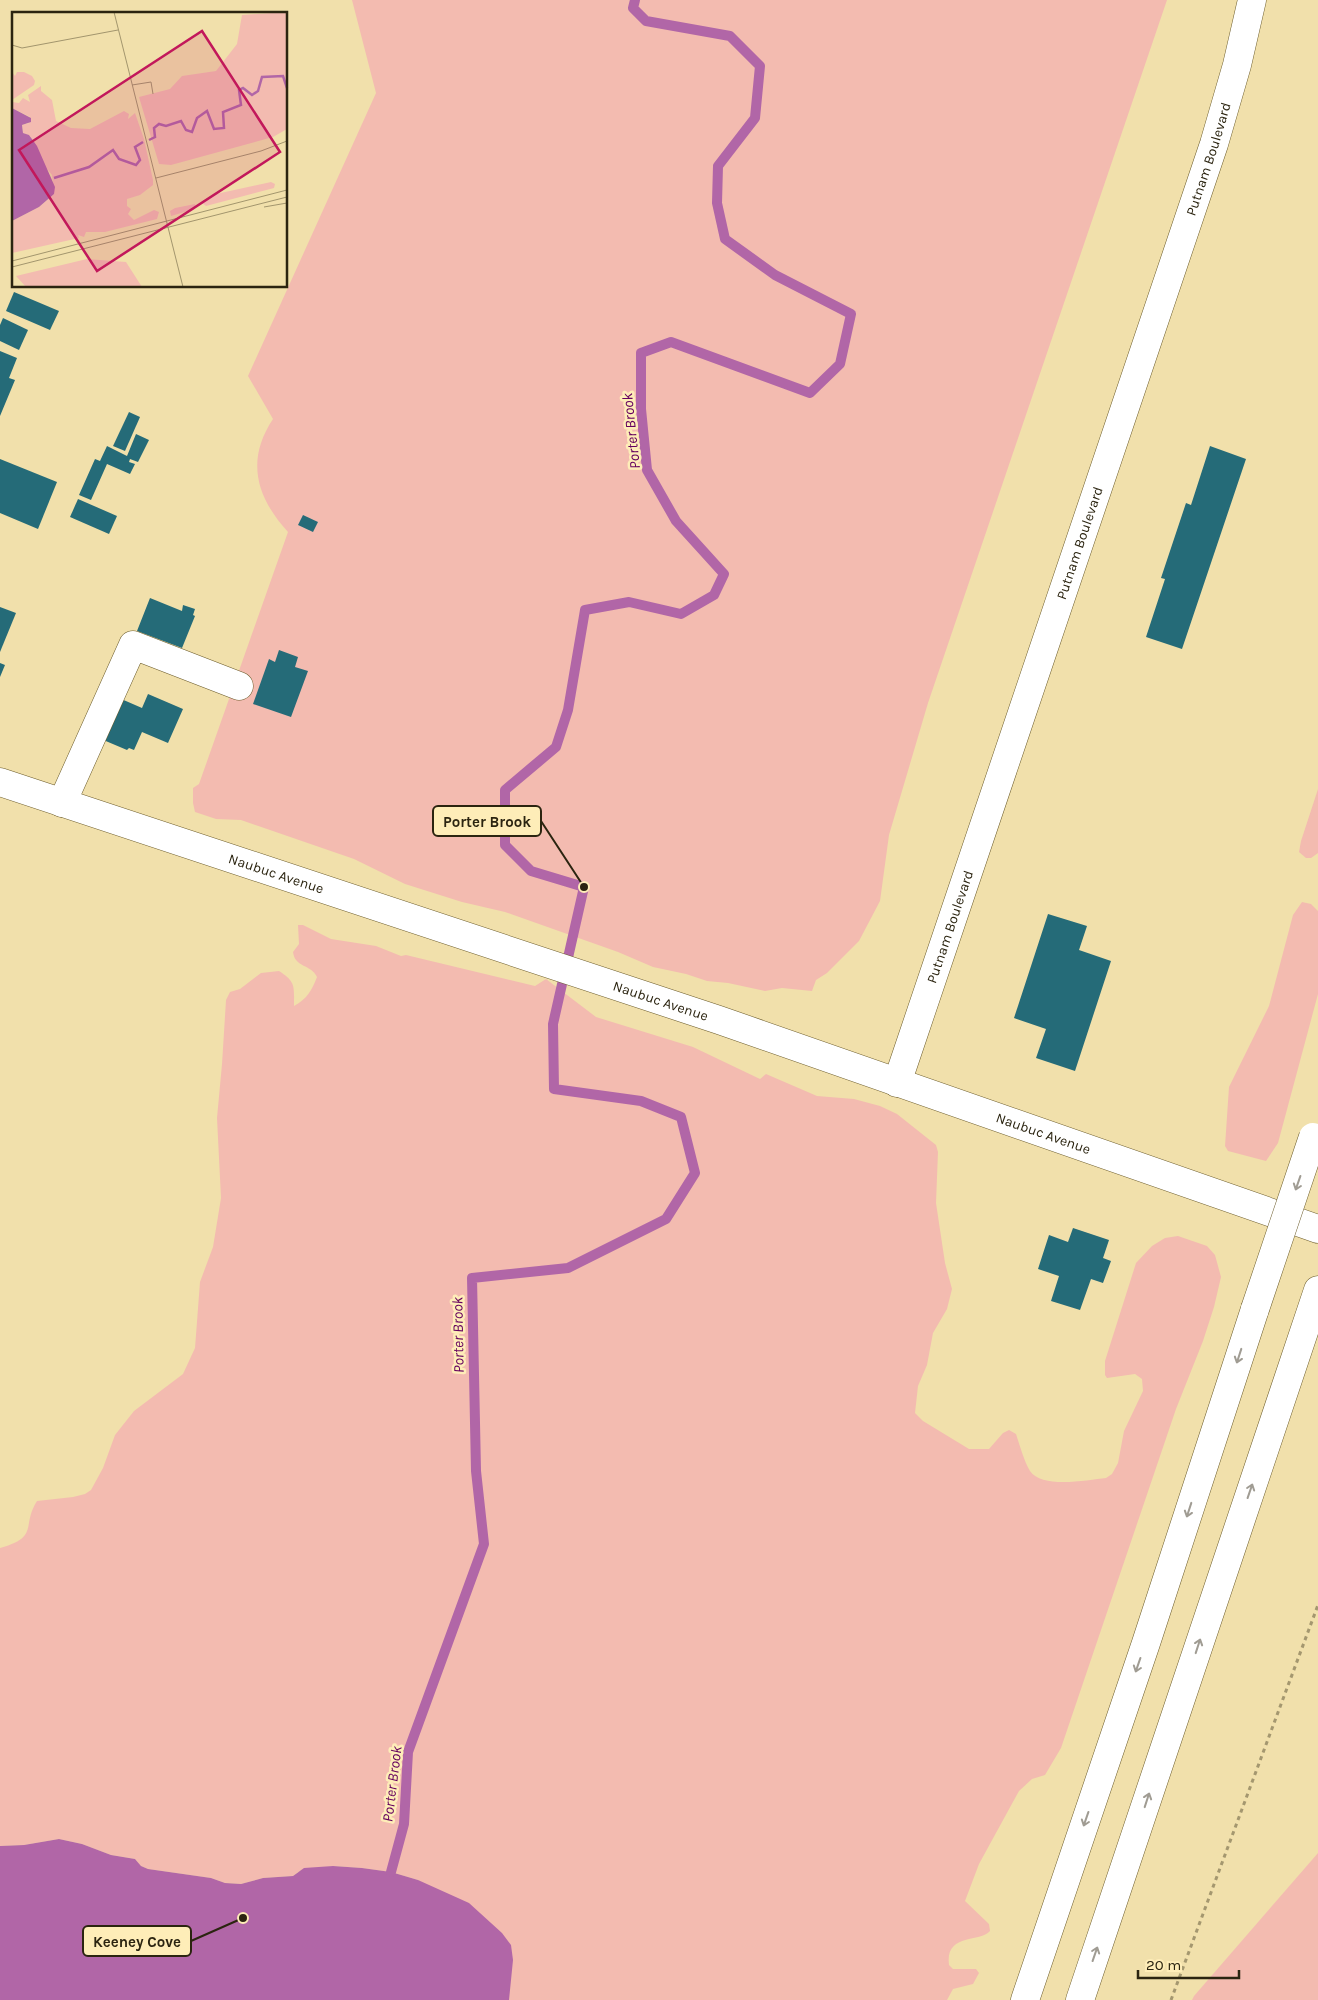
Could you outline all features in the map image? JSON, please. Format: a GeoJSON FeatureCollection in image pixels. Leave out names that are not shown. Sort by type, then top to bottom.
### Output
{"type":"FeatureCollection","features":[{"type":"Feature","properties":{"kind":"main road","name":"Putnam Boulevard"},"geometry":{"type":"LineString","coordinates":[[897,1082],[1214,144],[1237,65],[1252,0]]}},
{"type":"Feature","properties":{"kind":"main road"},"geometry":{"type":"LineString","coordinates":[[62,803],[133,645],[239,686]]}},
{"type":"Feature","properties":{"kind":"main road","name":"Naubuc Avenue"},"geometry":{"type":"LineString","coordinates":[[0,782],[546,962],[1318,1229]]}},
{"type":"Feature","properties":{"kind":"main road"},"geometry":{"type":"LineString","coordinates":[[1025,2000],[1146,1643],[1316,1130]]}},
{"type":"Feature","properties":{"kind":"main road"},"geometry":{"type":"LineString","coordinates":[[1080,2000],[1318,1290]]}},
{"type":"Feature","properties":{"kind":"path"},"geometry":{"type":"LineString","coordinates":[[1171,2000],[1318,1605]]}},
{"type":"Feature","properties":{"kind":"shaded area"},"geometry":{"type":"Polygon","coordinates":[[[352,0],[1167,0],[928,703],[889,835],[880,901],[859,941],[827,973],[816,980],[812,991],[782,988],[765,991],[728,983],[707,981],[686,974],[653,967],[618,952],[505,912],[462,902],[405,884],[354,859],[241,820],[216,819],[195,812],[193,788],[199,784],[288,532],[269,506],[258,478],[259,450],[264,435],[273,419],[248,376],[376,93],[352,0]]]}},
{"type":"Feature","properties":{"kind":"shaded area"},"geometry":{"type":"Polygon","coordinates":[[[1318,789],[1318,853],[1311,858],[1306,858],[1299,852],[1318,789]]]}},
{"type":"Feature","properties":{"kind":"shaded area"},"geometry":{"type":"Polygon","coordinates":[[[1302,902],[1311,904],[1318,911],[1318,994],[1278,1143],[1266,1161],[1228,1151],[1225,1146],[1229,1087],[1269,1006],[1293,915],[1302,902]]]}},
{"type":"Feature","properties":{"kind":"shaded area"},"geometry":{"type":"Polygon","coordinates":[[[298,925],[303,925],[331,939],[376,946],[401,956],[406,955],[535,986],[546,979],[596,1017],[693,1047],[760,1079],[766,1074],[817,1096],[854,1099],[880,1106],[897,1114],[936,1145],[938,1152],[936,1203],[945,1263],[952,1289],[947,1309],[933,1333],[927,1365],[918,1386],[915,1413],[923,1421],[969,1449],[989,1449],[1003,1433],[1009,1430],[1016,1434],[1030,1471],[1036,1477],[1044,1480],[1065,1482],[1106,1478],[1112,1474],[1118,1463],[1124,1431],[1143,1391],[1142,1379],[1135,1374],[1107,1378],[1105,1375],[1105,1361],[1136,1263],[1152,1246],[1165,1238],[1178,1236],[1207,1246],[1215,1255],[1221,1277],[1214,1307],[1203,1341],[1176,1409],[1061,1748],[1045,1775],[1032,1779],[1019,1791],[979,1864],[965,1901],[989,1924],[990,1931],[985,1935],[957,1943],[949,1955],[949,1965],[953,1969],[976,1969],[979,1973],[973,1984],[953,1989],[947,2000],[509,2000],[509,1989],[418,1880],[391,1872],[333,1866],[298,1872],[293,1876],[263,1878],[241,1884],[225,1883],[211,1878],[148,1869],[141,1866],[135,1859],[111,1855],[82,1844],[59,1839],[24,1845],[0,1846],[0,1548],[20,1540],[25,1535],[28,1530],[32,1510],[37,1501],[73,1497],[85,1494],[91,1490],[103,1468],[115,1435],[134,1411],[183,1374],[195,1348],[200,1282],[213,1247],[221,1198],[217,1118],[226,1000],[230,992],[240,989],[261,973],[279,971],[289,978],[293,985],[294,1006],[306,997],[317,977],[294,957],[293,952],[299,944],[298,925]]]}},
{"type":"Feature","properties":{"kind":"shaded area"},"geometry":{"type":"Polygon","coordinates":[[[59,1839],[82,1844],[111,1855],[135,1859],[141,1866],[148,1869],[211,1878],[225,1883],[241,1884],[263,1878],[293,1876],[304,1868],[333,1866],[391,1872],[418,1880],[469,1903],[502,1933],[511,1945],[513,1960],[509,2000],[0,2000],[0,1846],[24,1845],[59,1839]]]}},
{"type":"Feature","properties":{"kind":"shaded area"},"geometry":{"type":"Polygon","coordinates":[[[1318,1853],[1318,2000],[1192,2000],[1194,1996],[1318,1853]]]}},
{"type":"Feature","properties":{"kind":"building"},"geometry":{"type":"Polygon","coordinates":[[[14,292],[59,311],[50,330],[6,311],[14,292]]]}},
{"type":"Feature","properties":{"kind":"building"},"geometry":{"type":"Polygon","coordinates":[[[3,318],[28,330],[19,350],[0,341],[0,325],[3,318]]]}},
{"type":"Feature","properties":{"kind":"building"},"geometry":{"type":"Polygon","coordinates":[[[0,351],[17,358],[9,378],[15,380],[0,416],[0,351]]]}},
{"type":"Feature","properties":{"kind":"building"},"geometry":{"type":"Polygon","coordinates":[[[129,412],[140,417],[125,451],[113,446],[129,412]]]}},
{"type":"Feature","properties":{"kind":"building"},"geometry":{"type":"Polygon","coordinates":[[[136,434],[149,440],[138,462],[130,459],[129,462],[135,464],[130,474],[107,464],[91,500],[79,495],[95,459],[100,461],[107,446],[127,456],[136,434]]]}},
{"type":"Feature","properties":{"kind":"building"},"geometry":{"type":"Polygon","coordinates":[[[1210,446],[1246,459],[1182,649],[1146,637],[1165,579],[1161,578],[1186,503],[1191,505],[1210,446]]]}},
{"type":"Feature","properties":{"kind":"building"},"geometry":{"type":"Polygon","coordinates":[[[0,459],[57,482],[38,529],[0,513],[0,459]]]}},
{"type":"Feature","properties":{"kind":"building"},"geometry":{"type":"Polygon","coordinates":[[[78,499],[117,516],[109,534],[70,517],[78,499]]]}},
{"type":"Feature","properties":{"kind":"building"},"geometry":{"type":"Polygon","coordinates":[[[303,515],[318,522],[313,532],[298,525],[303,515]]]}},
{"type":"Feature","properties":{"kind":"building"},"geometry":{"type":"Polygon","coordinates":[[[150,598],[182,611],[183,605],[195,609],[193,615],[195,616],[182,648],[137,631],[150,598]]]}},
{"type":"Feature","properties":{"kind":"building"},"geometry":{"type":"Polygon","coordinates":[[[0,607],[16,613],[0,652],[0,607]]]}},
{"type":"Feature","properties":{"kind":"building"},"geometry":{"type":"Polygon","coordinates":[[[279,650],[298,657],[295,667],[308,671],[291,717],[253,704],[269,659],[275,662],[279,650]]]}},
{"type":"Feature","properties":{"kind":"building"},"geometry":{"type":"Polygon","coordinates":[[[0,663],[5,665],[0,677],[0,663]]]}},
{"type":"Feature","properties":{"kind":"building"},"geometry":{"type":"Polygon","coordinates":[[[148,694],[183,709],[168,743],[142,732],[134,750],[129,748],[127,750],[101,739],[119,698],[142,708],[148,694]]]}},
{"type":"Feature","properties":{"kind":"building"},"geometry":{"type":"Polygon","coordinates":[[[1048,914],[1087,926],[1079,950],[1111,961],[1075,1071],[1036,1058],[1046,1029],[1014,1018],[1048,914]]]}},
{"type":"Feature","properties":{"kind":"building"},"geometry":{"type":"Polygon","coordinates":[[[1073,1228],[1109,1240],[1103,1258],[1111,1261],[1103,1283],[1091,1279],[1080,1310],[1051,1301],[1059,1276],[1038,1269],[1049,1235],[1068,1242],[1073,1228]]]}},
{"type":"Feature","properties":{"kind":"waterway","name":"Porter Brook"},"geometry":{"type":"LineString","coordinates":[[391,1872],[404,1824],[408,1752],[484,1544],[476,1471],[472,1278],[568,1268],[666,1219],[695,1173],[681,1117],[641,1101],[554,1089],[553,1024],[584,887],[531,871],[505,845],[505,790],[556,747],[568,710],[585,610],[629,602],[681,614],[714,595],[724,574],[676,521],[647,470],[641,409],[641,353],[671,342],[810,393],[840,364],[851,314],[775,275],[725,239],[717,203],[718,166],[755,118],[760,66],[730,36],[646,21],[633,8],[635,0]]}},
{"type":"Feature","properties":{"kind":"place","name":"Porter Brook"},"geometry":{"type":"Point","coordinates":[584,887]}},
{"type":"Feature","properties":{"kind":"place","name":"Keeney Cove"},"geometry":{"type":"Point","coordinates":[243,1918]}}]}
